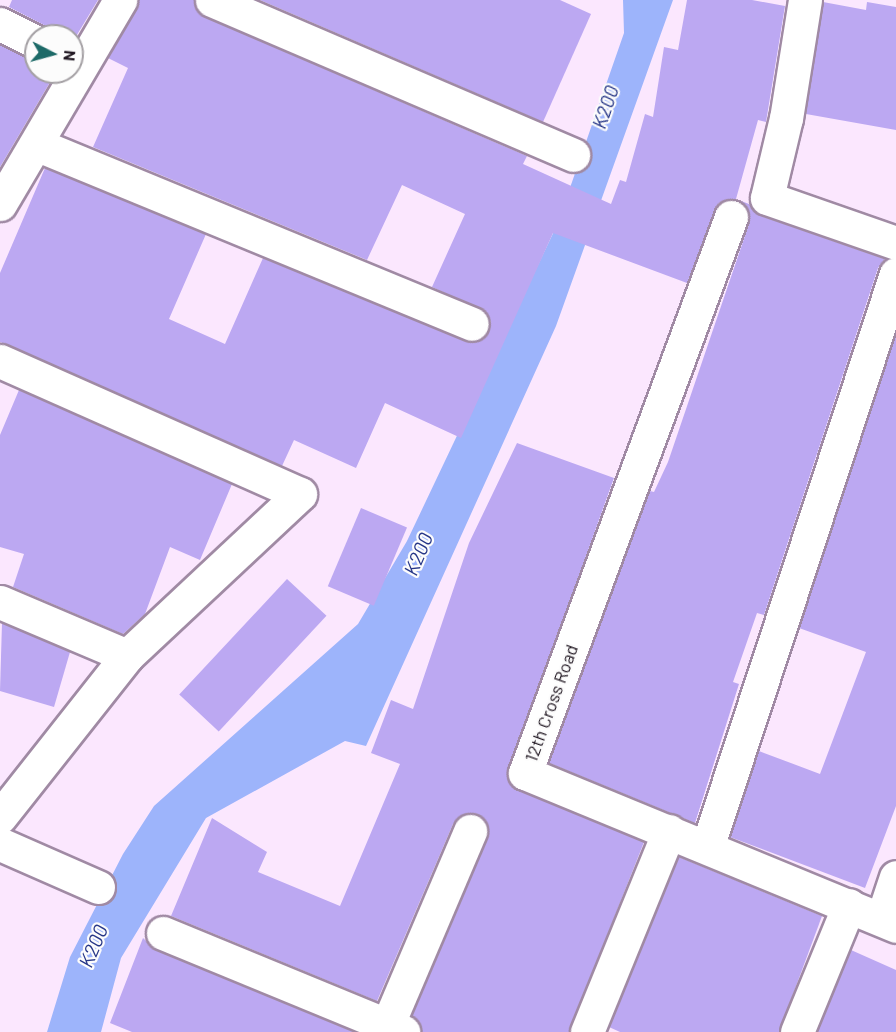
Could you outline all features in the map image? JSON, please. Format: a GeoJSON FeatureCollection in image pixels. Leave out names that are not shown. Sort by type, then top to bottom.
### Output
{"type":"FeatureCollection","features":[{"type":"Feature","properties":{"kind":"street"},"geometry":{"type":"LineString","coordinates":[[84,50],[120,0]]}},
{"type":"Feature","properties":{"kind":"street"},"geometry":{"type":"LineString","coordinates":[[212,0],[573,155]]}},
{"type":"Feature","properties":{"kind":"street"},"geometry":{"type":"LineString","coordinates":[[804,0],[786,118],[766,198],[896,243]]}},
{"type":"Feature","properties":{"kind":"street"},"geometry":{"type":"LineString","coordinates":[[0,24],[24,36]]}},
{"type":"Feature","properties":{"kind":"street"},"geometry":{"type":"LineString","coordinates":[[0,204],[38,145],[66,84]]}},
{"type":"Feature","properties":{"kind":"street"},"geometry":{"type":"LineString","coordinates":[[38,145],[472,324]]}},
{"type":"Feature","properties":{"kind":"street","name":"12th Cross Road"},"geometry":{"type":"LineString","coordinates":[[731,217],[525,773],[708,845],[889,922]]}},
{"type":"Feature","properties":{"kind":"street"},"geometry":{"type":"LineString","coordinates":[[708,845],[896,274]]}},
{"type":"Feature","properties":{"kind":"street"},"geometry":{"type":"LineString","coordinates":[[0,362],[300,494],[127,656],[0,817]]}},
{"type":"Feature","properties":{"kind":"street"},"geometry":{"type":"LineString","coordinates":[[0,602],[127,656]]}},
{"type":"Feature","properties":{"kind":"street"},"geometry":{"type":"LineString","coordinates":[[163,933],[395,1029],[470,831]]}},
{"type":"Feature","properties":{"kind":"street"},"geometry":{"type":"LineString","coordinates":[[587,1032],[669,831]]}},
{"type":"Feature","properties":{"kind":"street"},"geometry":{"type":"LineString","coordinates":[[0,844],[98,887]]}},
{"type":"Feature","properties":{"kind":"street"},"geometry":{"type":"LineString","coordinates":[[889,922],[896,877]]}},
{"type":"Feature","properties":{"kind":"street"},"geometry":{"type":"LineString","coordinates":[[797,1032],[849,905]]}},
{"type":"Feature","properties":{"kind":"water","name":"K200"},"geometry":{"type":"Polygon","coordinates":[[[623,0],[673,0],[556,326],[366,746],[345,741],[206,818],[121,958],[101,1032],[47,1032],[70,957],[123,854],[154,806],[358,624],[407,541],[557,225],[624,33],[623,0]]]}},
{"type":"Feature","properties":{"kind":"building"},"geometry":{"type":"Polygon","coordinates":[[[12,0],[98,0],[83,24],[42,24],[9,7],[12,0]]]}},
{"type":"Feature","properties":{"kind":"building"},"geometry":{"type":"Polygon","coordinates":[[[139,0],[194,0],[205,17],[527,156],[523,164],[611,204],[620,180],[626,182],[645,114],[653,117],[664,47],[678,50],[687,0],[752,0],[785,6],[766,122],[758,120],[736,199],[719,203],[687,283],[553,233],[461,438],[385,403],[356,468],[294,440],[282,466],[0,342],[0,273],[45,168],[206,234],[169,319],[225,344],[263,258],[465,341],[483,339],[491,322],[486,312],[432,287],[465,214],[402,185],[367,260],[93,147],[128,68],[108,58],[139,0]]]}},
{"type":"Feature","properties":{"kind":"building"},"geometry":{"type":"Polygon","coordinates":[[[260,0],[560,0],[591,14],[543,122],[260,0]]]}},
{"type":"Feature","properties":{"kind":"building"},"geometry":{"type":"Polygon","coordinates":[[[823,2],[866,10],[867,2],[896,7],[896,130],[806,114],[823,2]]]}},
{"type":"Feature","properties":{"kind":"building"},"geometry":{"type":"Polygon","coordinates":[[[0,45],[24,56],[24,84],[49,84],[0,167],[0,45]]]}},
{"type":"Feature","properties":{"kind":"building"},"geometry":{"type":"Polygon","coordinates":[[[738,200],[749,204],[761,216],[885,259],[878,268],[764,615],[757,613],[733,682],[739,684],[695,823],[549,763],[650,491],[654,492],[668,462],[749,224],[746,206],[738,200]]]}},
{"type":"Feature","properties":{"kind":"building"},"geometry":{"type":"Polygon","coordinates":[[[896,334],[896,806],[865,888],[730,837],[759,751],[820,774],[866,652],[799,628],[896,334]]]}},
{"type":"Feature","properties":{"kind":"building"},"geometry":{"type":"Polygon","coordinates":[[[19,390],[232,484],[200,560],[170,547],[145,614],[123,634],[13,587],[24,554],[0,547],[0,435],[19,390]]]}},
{"type":"Feature","properties":{"kind":"building"},"geometry":{"type":"Polygon","coordinates":[[[517,443],[614,478],[507,776],[518,790],[644,842],[569,1032],[421,1032],[412,1016],[487,838],[485,820],[478,814],[467,813],[453,824],[377,1001],[171,916],[212,818],[267,852],[258,872],[340,906],[400,764],[371,753],[391,700],[413,709],[469,543],[517,443]]]}},
{"type":"Feature","properties":{"kind":"building"},"geometry":{"type":"Polygon","coordinates":[[[361,508],[407,528],[374,606],[328,586],[361,508]]]}},
{"type":"Feature","properties":{"kind":"building"},"geometry":{"type":"Polygon","coordinates":[[[287,579],[326,616],[219,731],[179,695],[287,579]]]}},
{"type":"Feature","properties":{"kind":"building"},"geometry":{"type":"Polygon","coordinates":[[[2,623],[70,652],[54,707],[0,691],[2,623]]]}},
{"type":"Feature","properties":{"kind":"building"},"geometry":{"type":"Polygon","coordinates":[[[679,857],[822,916],[779,1032],[620,1032],[609,1027],[679,857]]]}},
{"type":"Feature","properties":{"kind":"building"},"geometry":{"type":"Polygon","coordinates":[[[143,938],[156,950],[354,1032],[132,1032],[110,1023],[143,938]]]}},
{"type":"Feature","properties":{"kind":"building"},"geometry":{"type":"Polygon","coordinates":[[[851,950],[896,970],[896,1032],[817,1032],[851,950]]]}}]}
